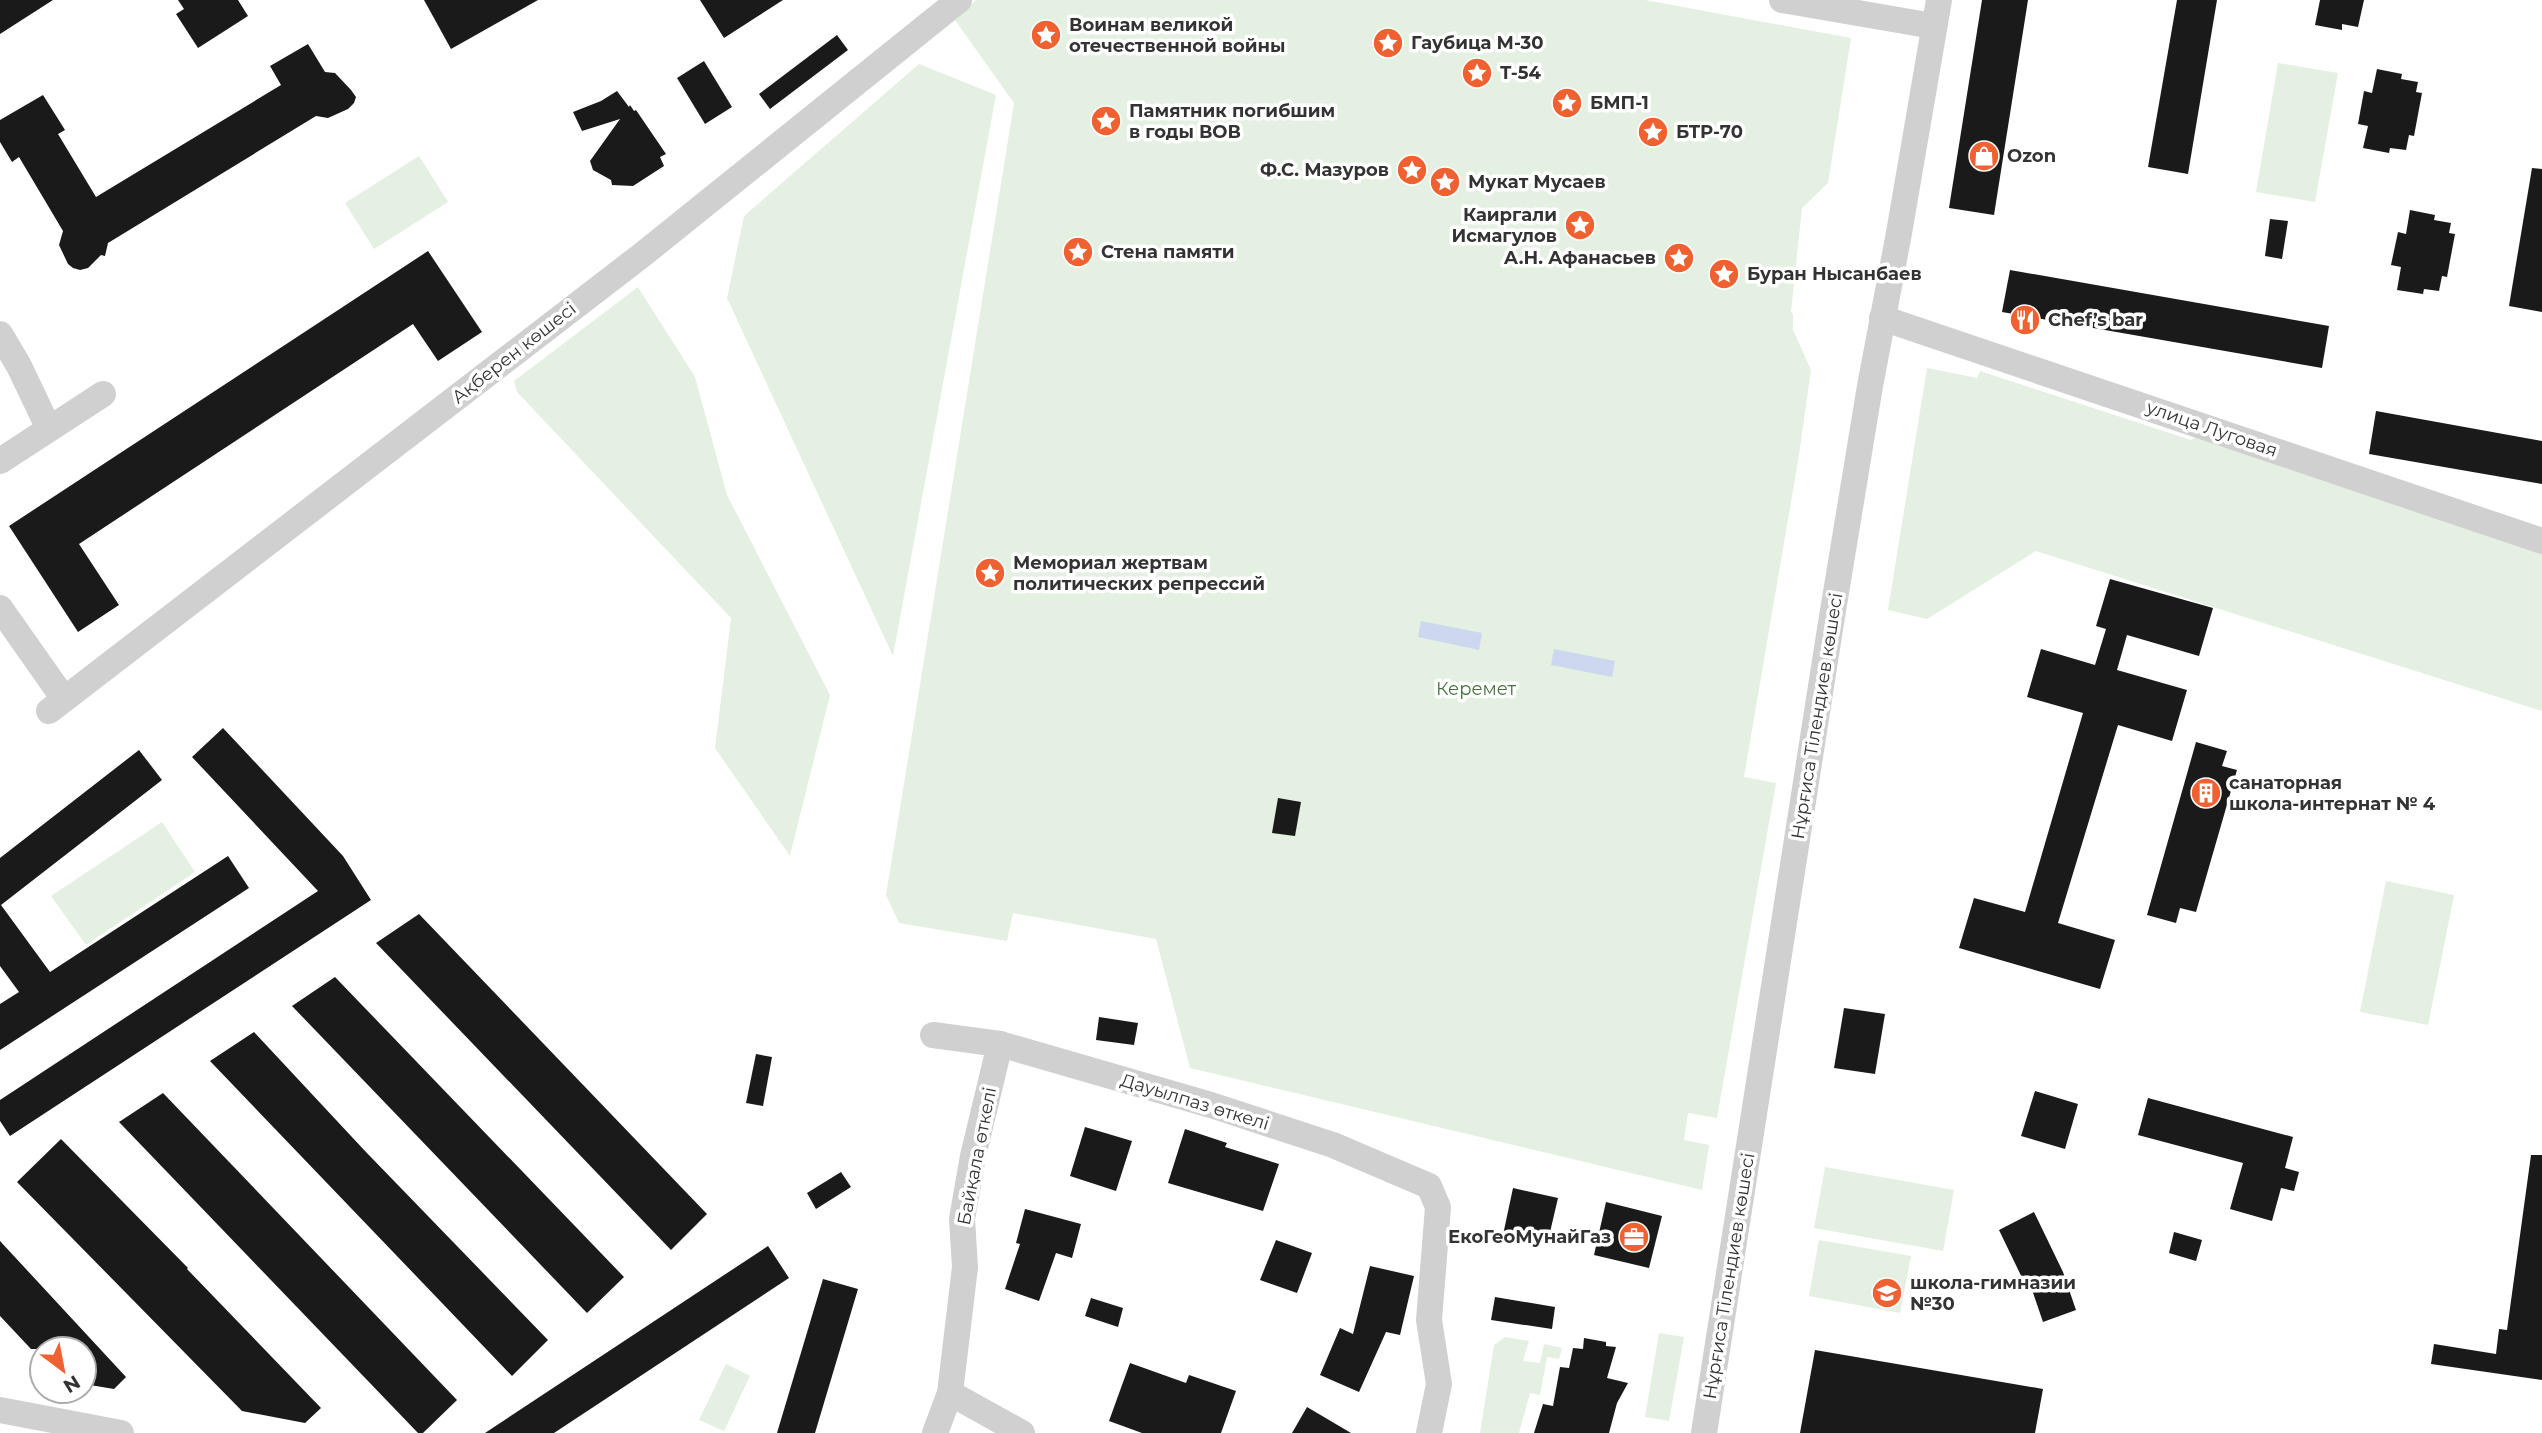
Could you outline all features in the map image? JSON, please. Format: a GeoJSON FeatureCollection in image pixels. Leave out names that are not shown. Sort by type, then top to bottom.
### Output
{"type":"FeatureCollection","features":[{"type":"Feature","properties":{"kind":"street","name":"Ақберен көшесі"},"geometry":{"type":"LineString","coordinates":[[0,608],[57,705],[642,255],[959,0]]}},
{"type":"Feature","properties":{"kind":"street"},"geometry":{"type":"LineString","coordinates":[[1782,0],[1933,26]]}},
{"type":"Feature","properties":{"kind":"street","name":"Нұрғиса Тілендиев көшесі"},"geometry":{"type":"LineString","coordinates":[[1704,1433],[1830,629],[1939,0]]}},
{"type":"Feature","properties":{"kind":"street","name":"улица Луговая"},"geometry":{"type":"LineString","coordinates":[[1882,318],[2542,541]]}},
{"type":"Feature","properties":{"kind":"street"},"geometry":{"type":"LineString","coordinates":[[0,334],[19,366],[49,429]]}},
{"type":"Feature","properties":{"kind":"street"},"geometry":{"type":"LineString","coordinates":[[0,461],[103,394]]}},
{"type":"Feature","properties":{"kind":"street","name":"Дауылпаз өткелі"},"geometry":{"type":"LineString","coordinates":[[933,1035],[1000,1044],[1211,1105],[1333,1145],[1429,1186],[1438,1207],[1429,1320],[1439,1384],[1429,1433]]}},
{"type":"Feature","properties":{"kind":"street","name":"Байқала өткелі"},"geometry":{"type":"LineString","coordinates":[[935,1433],[950,1392],[965,1267],[962,1219],[973,1156],[1000,1044]]}},
{"type":"Feature","properties":{"kind":"street"},"geometry":{"type":"LineString","coordinates":[[950,1392],[1022,1433]]}},
{"type":"Feature","properties":{"kind":"street"},"geometry":{"type":"LineString","coordinates":[[0,1410],[121,1433]]}},
{"type":"Feature","properties":{"kind":"green space","name":"Керемет"},"geometry":{"type":"Polygon","coordinates":[[[976,0],[1645,0],[1851,38],[1828,183],[1802,208],[1791,312],[1793,330],[1811,370],[1744,777],[1776,783],[1717,1118],[1688,1113],[1684,1140],[1709,1145],[1702,1190],[1190,1068],[1156,939],[1013,913],[1007,941],[899,923],[886,895],[1014,103],[955,20],[976,0]]]}},
{"type":"Feature","properties":{"kind":"green space"},"geometry":{"type":"Polygon","coordinates":[[[2278,63],[2338,73],[2315,202],[2256,192],[2278,63]]]}},
{"type":"Feature","properties":{"kind":"green space"},"geometry":{"type":"Polygon","coordinates":[[[919,64],[996,95],[893,656],[727,298],[744,216],[919,64]]]}},
{"type":"Feature","properties":{"kind":"green space"},"geometry":{"type":"Polygon","coordinates":[[[419,156],[448,202],[374,249],[345,203],[419,156]]]}},
{"type":"Feature","properties":{"kind":"green space"},"geometry":{"type":"Polygon","coordinates":[[[638,287],[695,377],[727,495],[830,695],[790,856],[715,748],[731,618],[517,392],[514,381],[638,287]]]}},
{"type":"Feature","properties":{"kind":"green space"},"geometry":{"type":"Polygon","coordinates":[[[1927,368],[1977,378],[1980,371],[2191,440],[2200,435],[2542,554],[2542,711],[2036,551],[1927,619],[1888,610],[1927,368]]]}},
{"type":"Feature","properties":{"kind":"green space"},"geometry":{"type":"Polygon","coordinates":[[[162,822],[195,872],[86,945],[51,896],[162,822]]]}},
{"type":"Feature","properties":{"kind":"green space"},"geometry":{"type":"Polygon","coordinates":[[[2386,881],[2454,895],[2428,1025],[2360,1012],[2386,881]]]}},
{"type":"Feature","properties":{"kind":"green space"},"geometry":{"type":"Polygon","coordinates":[[[1825,1167],[1954,1190],[1943,1251],[1814,1228],[1825,1167]]]}},
{"type":"Feature","properties":{"kind":"green space"},"geometry":{"type":"Polygon","coordinates":[[[1819,1240],[1911,1256],[1900,1313],[1809,1296],[1819,1240]]]}},
{"type":"Feature","properties":{"kind":"green space"},"geometry":{"type":"Polygon","coordinates":[[[1659,1333],[1684,1337],[1669,1421],[1645,1417],[1659,1333]]]}},
{"type":"Feature","properties":{"kind":"green space"},"geometry":{"type":"Polygon","coordinates":[[[1505,1337],[1529,1341],[1523,1361],[1540,1363],[1544,1344],[1562,1348],[1559,1359],[1547,1357],[1540,1395],[1530,1393],[1519,1433],[1480,1433],[1494,1345],[1505,1337]]]}},
{"type":"Feature","properties":{"kind":"green space"},"geometry":{"type":"Polygon","coordinates":[[[726,1364],[750,1376],[724,1431],[699,1420],[726,1364]]]}},
{"type":"Feature","properties":{"kind":"water"},"geometry":{"type":"Polygon","coordinates":[[[1421,621],[1482,633],[1479,650],[1418,637],[1421,621]]]}},
{"type":"Feature","properties":{"kind":"water"},"geometry":{"type":"Polygon","coordinates":[[[1554,649],[1615,661],[1612,677],[1551,665],[1554,649]]]}},
{"type":"Feature","properties":{"kind":"building"},"geometry":{"type":"Polygon","coordinates":[[[0,0],[53,0],[0,34],[0,0]]]}},
{"type":"Feature","properties":{"kind":"building"},"geometry":{"type":"Polygon","coordinates":[[[178,0],[238,0],[248,16],[198,48],[176,14],[184,9],[178,0]]]}},
{"type":"Feature","properties":{"kind":"building"},"geometry":{"type":"Polygon","coordinates":[[[424,0],[538,0],[451,49],[424,0]]]}},
{"type":"Feature","properties":{"kind":"building"},"geometry":{"type":"Polygon","coordinates":[[[700,0],[783,0],[724,38],[700,0]]]}},
{"type":"Feature","properties":{"kind":"building"},"geometry":{"type":"Polygon","coordinates":[[[1982,0],[2028,0],[1994,215],[1949,208],[1982,0]]]}},
{"type":"Feature","properties":{"kind":"building"},"geometry":{"type":"Polygon","coordinates":[[[2177,0],[2217,0],[2188,174],[2148,167],[2177,0]]]}},
{"type":"Feature","properties":{"kind":"building"},"geometry":{"type":"Polygon","coordinates":[[[2320,0],[2364,0],[2358,27],[2342,24],[2342,30],[2315,25],[2320,0]]]}},
{"type":"Feature","properties":{"kind":"building"},"geometry":{"type":"Polygon","coordinates":[[[837,35],[848,50],[770,109],[759,94],[837,35]]]}},
{"type":"Feature","properties":{"kind":"building"},"geometry":{"type":"Polygon","coordinates":[[[308,44],[325,72],[335,73],[356,97],[348,109],[328,118],[316,116],[108,243],[105,256],[101,255],[88,268],[80,270],[68,264],[59,245],[63,231],[19,157],[12,162],[0,142],[0,120],[43,95],[65,130],[58,134],[96,197],[281,85],[270,66],[308,44]]]}},
{"type":"Feature","properties":{"kind":"building"},"geometry":{"type":"Polygon","coordinates":[[[704,61],[732,107],[705,124],[677,78],[704,61]]]}},
{"type":"Feature","properties":{"kind":"building"},"geometry":{"type":"Polygon","coordinates":[[[2377,69],[2402,74],[2401,79],[2418,82],[2416,92],[2422,93],[2414,136],[2409,135],[2406,150],[2390,148],[2389,153],[2363,148],[2368,126],[2358,124],[2364,91],[2372,93],[2377,69]]]}},
{"type":"Feature","properties":{"kind":"building"},"geometry":{"type":"Polygon","coordinates":[[[617,91],[629,107],[630,105],[636,110],[666,154],[660,157],[664,166],[633,186],[612,185],[611,180],[593,170],[590,161],[620,119],[582,131],[573,112],[601,101],[617,91]]]}},
{"type":"Feature","properties":{"kind":"building"},"geometry":{"type":"Polygon","coordinates":[[[2532,168],[2542,169],[2542,312],[2509,306],[2532,168]]]}},
{"type":"Feature","properties":{"kind":"building"},"geometry":{"type":"Polygon","coordinates":[[[2410,210],[2435,215],[2434,220],[2451,223],[2449,233],[2455,234],[2447,277],[2442,276],[2439,291],[2424,289],[2423,294],[2397,290],[2401,267],[2391,265],[2398,232],[2406,234],[2410,210]]]}},
{"type":"Feature","properties":{"kind":"building"},"geometry":{"type":"Polygon","coordinates":[[[2270,219],[2288,221],[2282,259],[2265,256],[2270,219]]]}},
{"type":"Feature","properties":{"kind":"building"},"geometry":{"type":"Polygon","coordinates":[[[428,251],[482,332],[438,361],[413,324],[79,544],[119,605],[78,632],[9,526],[428,251]]]}},
{"type":"Feature","properties":{"kind":"building"},"geometry":{"type":"Polygon","coordinates":[[[2010,270],[2329,326],[2322,368],[2002,312],[2010,270]]]}},
{"type":"Feature","properties":{"kind":"building"},"geometry":{"type":"Polygon","coordinates":[[[2376,411],[2542,441],[2542,484],[2369,454],[2376,411]]]}},
{"type":"Feature","properties":{"kind":"building","name":"санаторная школа-интернат № 4"},"geometry":{"type":"Polygon","coordinates":[[[2110,579],[2213,608],[2199,656],[2127,635],[2117,670],[2187,690],[2172,741],[2118,725],[2058,923],[2115,940],[2100,989],[1959,948],[1974,898],[2025,912],[2083,713],[2027,697],[2041,649],[2095,665],[2106,629],[2096,626],[2110,579]]]}},
{"type":"Feature","properties":{"kind":"building"},"geometry":{"type":"Polygon","coordinates":[[[223,728],[343,856],[371,900],[10,1136],[0,1121],[0,1100],[318,891],[192,757],[223,728]]]}},
{"type":"Feature","properties":{"kind":"building"},"geometry":{"type":"Polygon","coordinates":[[[2196,742],[2227,751],[2222,766],[2237,770],[2196,912],[2180,908],[2176,923],[2147,915],[2196,742]]]}},
{"type":"Feature","properties":{"kind":"building"},"geometry":{"type":"Polygon","coordinates":[[[139,750],[162,780],[1,905],[50,972],[228,856],[249,888],[0,1050],[0,1004],[19,992],[0,966],[0,858],[139,750]]]}},
{"type":"Feature","properties":{"kind":"building"},"geometry":{"type":"Polygon","coordinates":[[[1278,798],[1301,802],[1295,836],[1272,833],[1278,798]]]}},
{"type":"Feature","properties":{"kind":"building"},"geometry":{"type":"Polygon","coordinates":[[[419,914],[707,1214],[671,1250],[376,943],[419,914]]]}},
{"type":"Feature","properties":{"kind":"building"},"geometry":{"type":"Polygon","coordinates":[[[335,977],[624,1277],[587,1313],[292,1006],[335,977]]]}},
{"type":"Feature","properties":{"kind":"building"},"geometry":{"type":"Polygon","coordinates":[[[1844,1008],[1885,1014],[1875,1074],[1834,1068],[1844,1008]]]}},
{"type":"Feature","properties":{"kind":"building"},"geometry":{"type":"Polygon","coordinates":[[[1099,1017],[1138,1023],[1134,1045],[1096,1040],[1099,1017]]]}},
{"type":"Feature","properties":{"kind":"building"},"geometry":{"type":"Polygon","coordinates":[[[254,1032],[548,1340],[512,1376],[210,1061],[254,1032]]]}},
{"type":"Feature","properties":{"kind":"building"},"geometry":{"type":"Polygon","coordinates":[[[756,1054],[772,1057],[763,1106],[746,1103],[756,1054]]]}},
{"type":"Feature","properties":{"kind":"building"},"geometry":{"type":"Polygon","coordinates":[[[2035,1091],[2078,1104],[2065,1149],[2021,1136],[2035,1091]]]}},
{"type":"Feature","properties":{"kind":"building"},"geometry":{"type":"Polygon","coordinates":[[[163,1093],[457,1400],[423,1433],[418,1433],[119,1122],[163,1093]]]}},
{"type":"Feature","properties":{"kind":"building"},"geometry":{"type":"Polygon","coordinates":[[[2148,1098],[2293,1137],[2285,1168],[2299,1172],[2294,1191],[2281,1188],[2272,1221],[2230,1209],[2243,1163],[2138,1135],[2148,1098]]]}},
{"type":"Feature","properties":{"kind":"building"},"geometry":{"type":"Polygon","coordinates":[[[1085,1127],[1132,1141],[1116,1191],[1070,1176],[1085,1127]]]}},
{"type":"Feature","properties":{"kind":"building"},"geometry":{"type":"Polygon","coordinates":[[[1185,1129],[1227,1143],[1225,1147],[1279,1164],[1263,1211],[1168,1183],[1185,1129]]]}},
{"type":"Feature","properties":{"kind":"building"},"geometry":{"type":"Polygon","coordinates":[[[61,1139],[321,1408],[305,1423],[242,1411],[17,1182],[61,1139]]]}},
{"type":"Feature","properties":{"kind":"building"},"geometry":{"type":"Polygon","coordinates":[[[2531,1155],[2542,1155],[2542,1380],[2431,1364],[2434,1344],[2496,1354],[2499,1329],[2507,1330],[2531,1155]]]}},
{"type":"Feature","properties":{"kind":"building"},"geometry":{"type":"Polygon","coordinates":[[[841,1172],[851,1187],[816,1209],[807,1193],[841,1172]]]}},
{"type":"Feature","properties":{"kind":"building"},"geometry":{"type":"Polygon","coordinates":[[[1513,1188],[1558,1198],[1547,1245],[1503,1235],[1513,1188]]]}},
{"type":"Feature","properties":{"kind":"building"},"geometry":{"type":"Polygon","coordinates":[[[1606,1202],[1662,1216],[1649,1268],[1594,1255],[1606,1202]]]}},
{"type":"Feature","properties":{"kind":"building"},"geometry":{"type":"Polygon","coordinates":[[[1025,1209],[1081,1224],[1072,1258],[1056,1253],[1039,1301],[1005,1289],[1020,1244],[1016,1243],[1025,1209]]]}},
{"type":"Feature","properties":{"kind":"building"},"geometry":{"type":"Polygon","coordinates":[[[2034,1212],[2063,1272],[2076,1310],[2043,1322],[2030,1284],[2026,1286],[1999,1230],[2034,1212]]]}},
{"type":"Feature","properties":{"kind":"building"},"geometry":{"type":"Polygon","coordinates":[[[2174,1232],[2202,1240],[2196,1261],[2169,1253],[2174,1232]]]}},
{"type":"Feature","properties":{"kind":"building"},"geometry":{"type":"Polygon","coordinates":[[[1276,1240],[1312,1253],[1297,1293],[1260,1280],[1276,1240]]]}},
{"type":"Feature","properties":{"kind":"building"},"geometry":{"type":"Polygon","coordinates":[[[0,1241],[87,1335],[28,1335],[28,1346],[0,1316],[0,1241]]]}},
{"type":"Feature","properties":{"kind":"building"},"geometry":{"type":"Polygon","coordinates":[[[768,1246],[789,1278],[554,1433],[485,1433],[768,1246]]]}},
{"type":"Feature","properties":{"kind":"building"},"geometry":{"type":"Polygon","coordinates":[[[1370,1266],[1414,1276],[1400,1335],[1386,1332],[1359,1392],[1320,1375],[1340,1328],[1353,1334],[1370,1266]]]}},
{"type":"Feature","properties":{"kind":"building"},"geometry":{"type":"Polygon","coordinates":[[[823,1279],[858,1289],[815,1433],[777,1433],[823,1279]]]}},
{"type":"Feature","properties":{"kind":"building"},"geometry":{"type":"Polygon","coordinates":[[[1495,1297],[1555,1307],[1552,1329],[1491,1320],[1495,1297]]]}},
{"type":"Feature","properties":{"kind":"building"},"geometry":{"type":"Polygon","coordinates":[[[1091,1298],[1123,1308],[1118,1327],[1085,1316],[1091,1298]]]}},
{"type":"Feature","properties":{"kind":"building"},"geometry":{"type":"Polygon","coordinates":[[[1584,1338],[1606,1342],[1606,1346],[1616,1347],[1607,1378],[1628,1383],[1617,1403],[1609,1433],[1534,1433],[1543,1404],[1553,1406],[1560,1367],[1569,1368],[1573,1348],[1583,1349],[1584,1338]]]}},
{"type":"Feature","properties":{"kind":"building"},"geometry":{"type":"Polygon","coordinates":[[[98,1347],[126,1377],[114,1389],[98,1386],[98,1347]]]}},
{"type":"Feature","properties":{"kind":"building","name":"школа-гимназии №30"},"geometry":{"type":"Polygon","coordinates":[[[1815,1350],[2043,1389],[2035,1433],[1800,1433],[1815,1350]]]}},
{"type":"Feature","properties":{"kind":"building"},"geometry":{"type":"Polygon","coordinates":[[[1130,1363],[1186,1383],[1189,1375],[1236,1391],[1221,1433],[1142,1433],[1109,1421],[1130,1363]]]}},
{"type":"Feature","properties":{"kind":"building"},"geometry":{"type":"Polygon","coordinates":[[[1307,1407],[1351,1433],[1292,1433],[1307,1407]]]}},
{"type":"Feature","properties":{"kind":"place","name":"Воинам великой отечественной войны"},"geometry":{"type":"Point","coordinates":[1046,35]}},
{"type":"Feature","properties":{"kind":"place","name":"Гаубица М-30"},"geometry":{"type":"Point","coordinates":[1388,43]}},
{"type":"Feature","properties":{"kind":"place","name":"Т-54"},"geometry":{"type":"Point","coordinates":[1477,73]}},
{"type":"Feature","properties":{"kind":"place","name":"БМП-1"},"geometry":{"type":"Point","coordinates":[1567,103]}},
{"type":"Feature","properties":{"kind":"place","name":"Памятник погибшим в годы ВОВ"},"geometry":{"type":"Point","coordinates":[1106,121]}},
{"type":"Feature","properties":{"kind":"place","name":"БТР-70"},"geometry":{"type":"Point","coordinates":[1653,132]}},
{"type":"Feature","properties":{"kind":"place","name":"Ozon"},"geometry":{"type":"Point","coordinates":[1984,156]}},
{"type":"Feature","properties":{"kind":"place","name":"Ф.С. Мазуров"},"geometry":{"type":"Point","coordinates":[1412,170]}},
{"type":"Feature","properties":{"kind":"place","name":"Мукат Мусаев"},"geometry":{"type":"Point","coordinates":[1445,182]}},
{"type":"Feature","properties":{"kind":"place","name":"Каиргали Исмагулов"},"geometry":{"type":"Point","coordinates":[1580,225]}},
{"type":"Feature","properties":{"kind":"place","name":"Стена памяти"},"geometry":{"type":"Point","coordinates":[1078,252]}},
{"type":"Feature","properties":{"kind":"place","name":"А.Н. Афанасьев"},"geometry":{"type":"Point","coordinates":[1679,258]}},
{"type":"Feature","properties":{"kind":"place","name":"Буран Нысанбаев"},"geometry":{"type":"Point","coordinates":[1724,274]}},
{"type":"Feature","properties":{"kind":"place","name":"Chef’s bar"},"geometry":{"type":"Point","coordinates":[2025,320]}},
{"type":"Feature","properties":{"kind":"place","name":"Мемориал жертвам политических репрессий"},"geometry":{"type":"Point","coordinates":[990,573]}},
{"type":"Feature","properties":{"kind":"place","name":"санаторная школа-интернат № 4"},"geometry":{"type":"Point","coordinates":[2206,793]}},
{"type":"Feature","properties":{"kind":"place","name":"ЕкоГеоМунайГаз"},"geometry":{"type":"Point","coordinates":[1634,1237]}},
{"type":"Feature","properties":{"kind":"place","name":"школа-гимназии №30"},"geometry":{"type":"Point","coordinates":[1887,1293]}}]}
